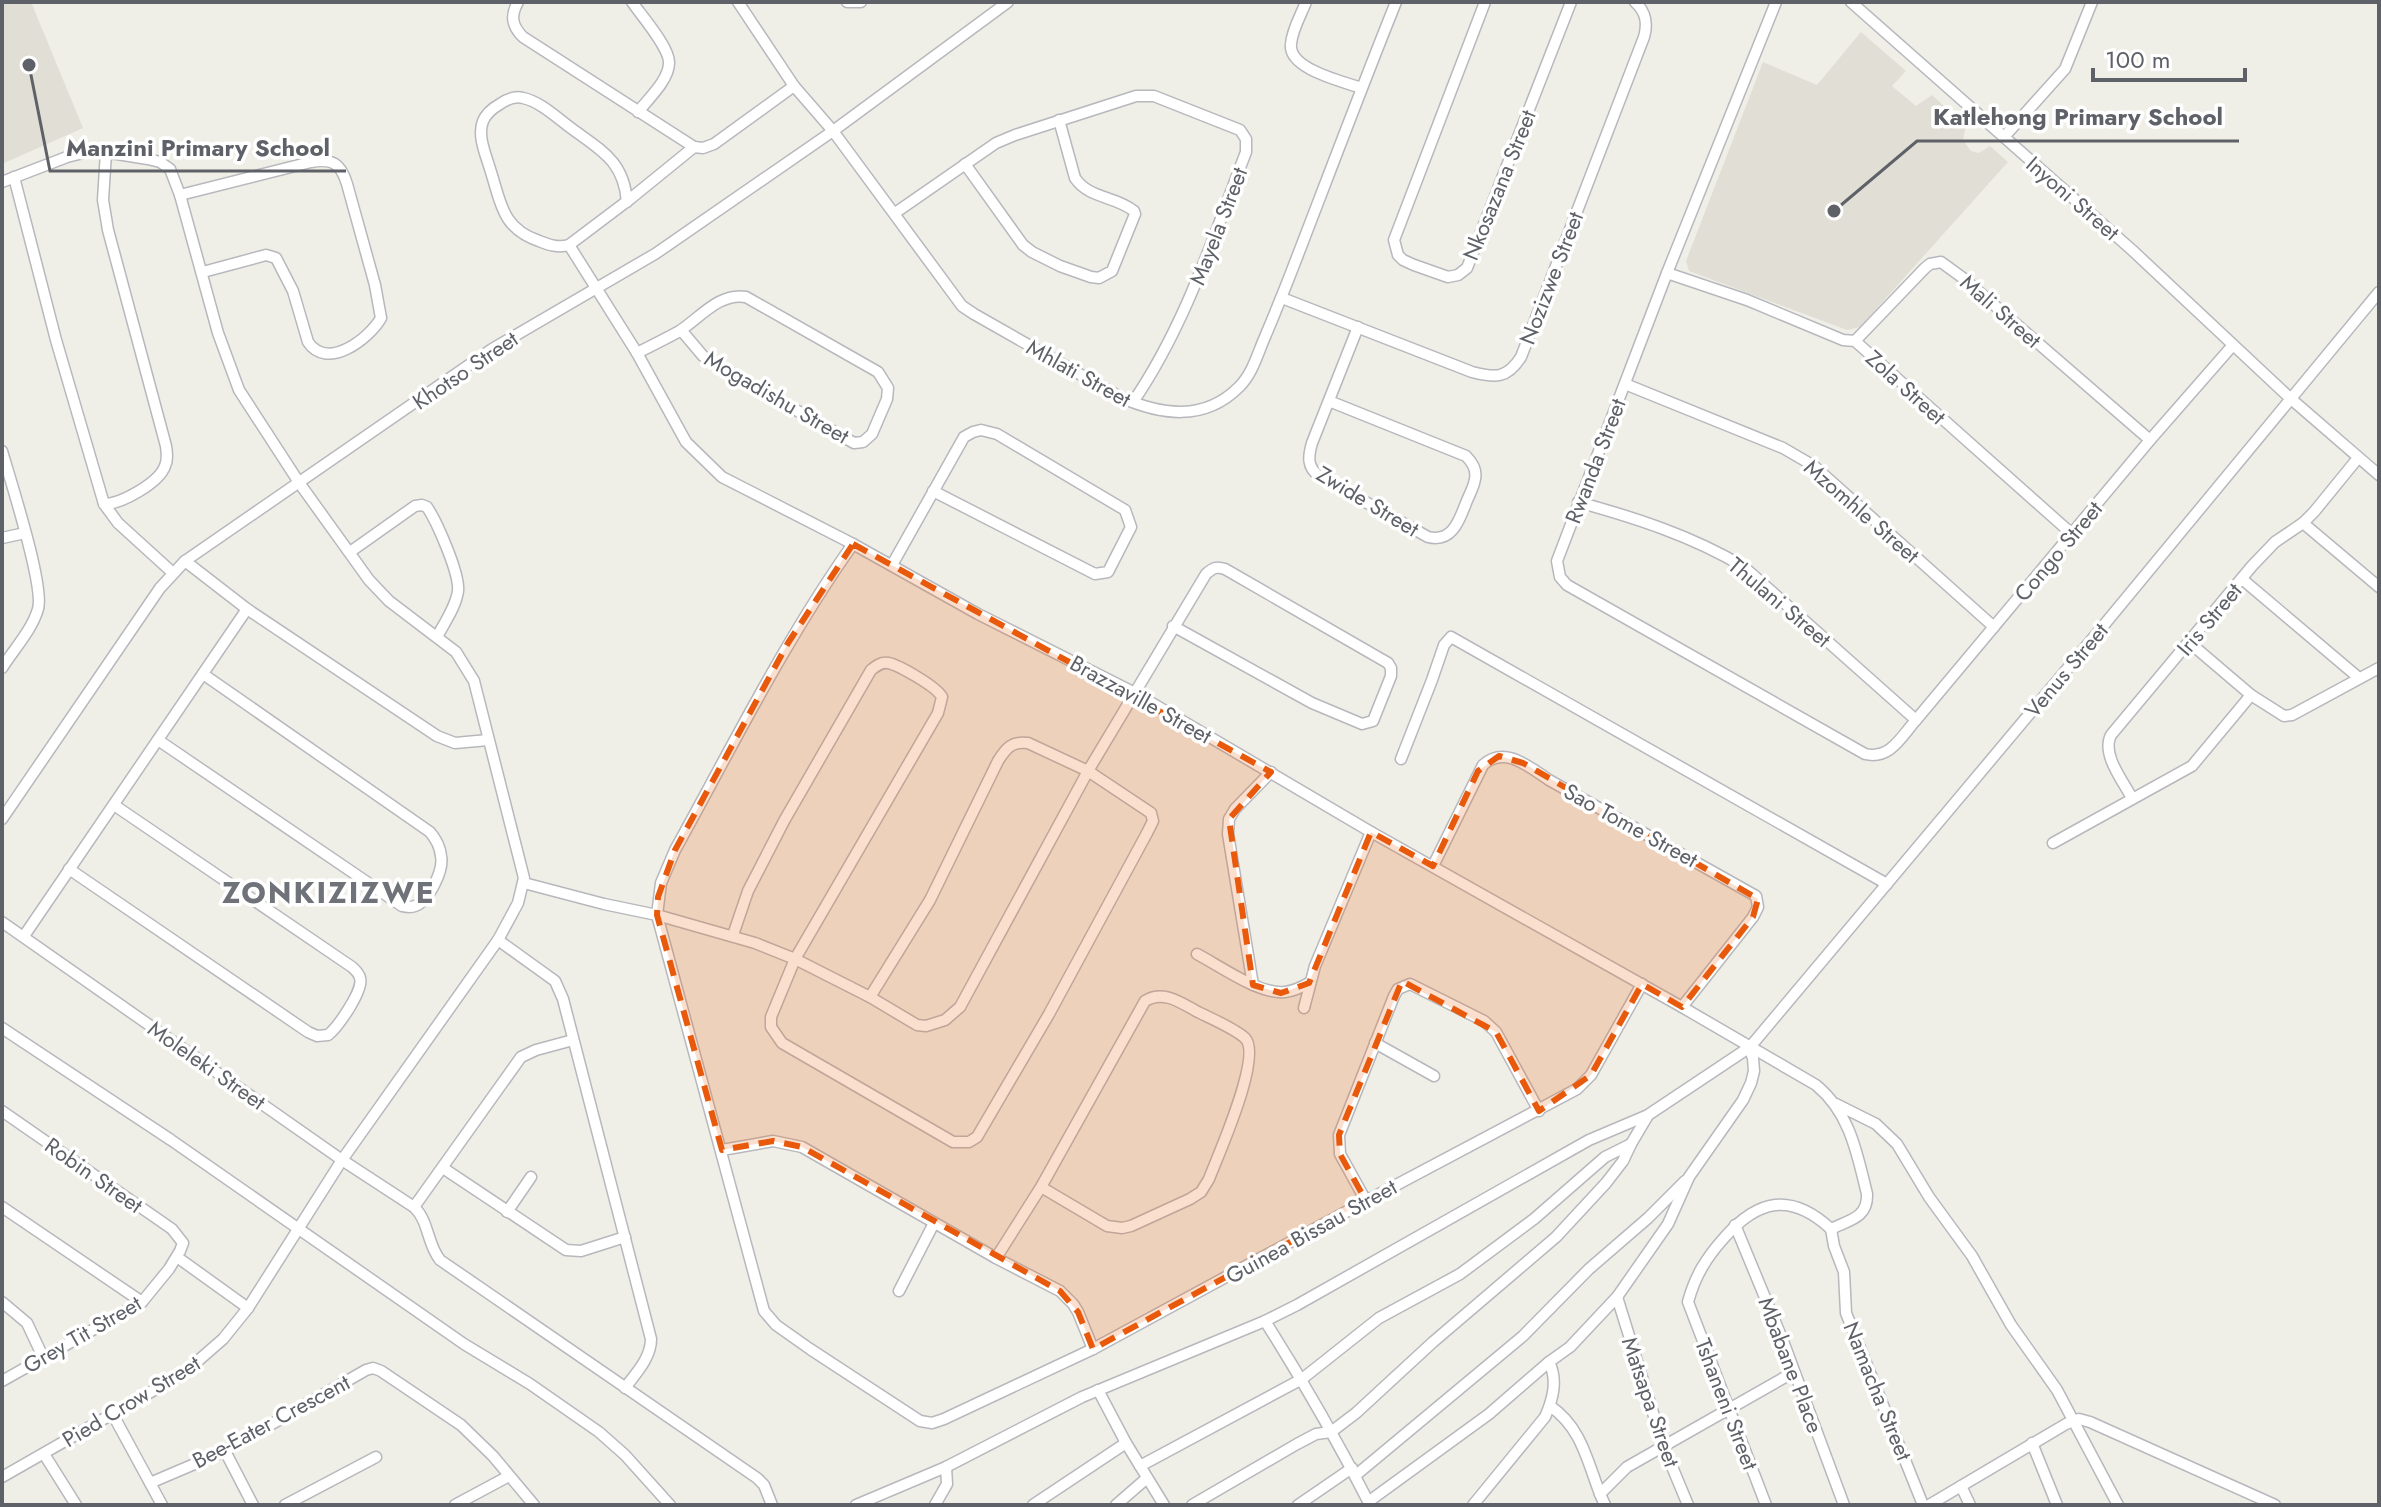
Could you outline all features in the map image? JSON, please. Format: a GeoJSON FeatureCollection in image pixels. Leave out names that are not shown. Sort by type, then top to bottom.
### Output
{"type":"FeatureCollection","features":[{"type":"Feature","properties":{"kind":"street"},"geometry":{"type":"LineString","coordinates":[[518,2],[513,19],[516,30],[523,37],[694,147],[714,144],[794,86]]}},
{"type":"Feature","properties":{"kind":"street"},"geometry":{"type":"LineString","coordinates":[[632,2],[666,51],[669,63],[660,83],[638,112]]}},
{"type":"Feature","properties":{"kind":"street","name":"Mhlati Street"},"geometry":{"type":"LineString","coordinates":[[738,2],[794,86],[833,131],[962,306],[1133,402],[1168,413],[1209,406],[1231,393],[1249,373],[1282,298],[1396,2]]}},
{"type":"Feature","properties":{"kind":"street"},"geometry":{"type":"LineString","coordinates":[[847,2],[861,2]]}},
{"type":"Feature","properties":{"kind":"street","name":"Khotso Street"},"geometry":{"type":"LineString","coordinates":[[2,819],[160,588],[185,561],[492,349],[655,254],[833,131],[1008,2]]}},
{"type":"Feature","properties":{"kind":"street"},"geometry":{"type":"LineString","coordinates":[[1306,2],[1291,41],[1292,53],[1302,66],[1361,88]]}},
{"type":"Feature","properties":{"kind":"street","name":"Nkosazana Street"},"geometry":{"type":"LineString","coordinates":[[1485,2],[1394,240],[1395,250],[1403,260],[1448,277],[1458,275],[1467,268],[1571,2]]}},
{"type":"Feature","properties":{"kind":"street","name":"Nozizwe Street"},"geometry":{"type":"LineString","coordinates":[[1282,298],[1472,372],[1492,377],[1509,371],[1516,364],[1644,37],[1647,27],[1645,15],[1635,2]]}},
{"type":"Feature","properties":{"kind":"street","name":"Rwanda Street"},"geometry":{"type":"LineString","coordinates":[[1776,2],[1667,273],[1557,561],[1560,577],[1567,585],[1865,754],[1881,755]]}},
{"type":"Feature","properties":{"kind":"street","name":"Inyoni Street"},"geometry":{"type":"LineString","coordinates":[[1851,2],[2132,250],[2290,398],[2379,475]]}},
{"type":"Feature","properties":{"kind":"street"},"geometry":{"type":"LineString","coordinates":[[2004,137],[2065,69],[2092,2]]}},
{"type":"Feature","properties":{"kind":"street","name":"Mayela Street"},"geometry":{"type":"LineString","coordinates":[[895,213],[1006,138],[1136,96],[1154,96],[1233,126],[1246,139],[1246,152],[1180,322],[1133,402]]}},
{"type":"Feature","properties":{"kind":"street"},"geometry":{"type":"LineString","coordinates":[[627,202],[625,181],[618,168],[591,142],[527,99],[517,97],[494,107],[484,118],[481,131],[485,154],[504,215],[512,225],[531,238],[559,247],[569,245],[627,202],[694,147]]}},
{"type":"Feature","properties":{"kind":"street"},"geometry":{"type":"LineString","coordinates":[[965,164],[1028,249],[1060,266],[1091,277],[1105,276],[1116,265],[1135,214],[1127,205],[1090,192],[1079,184],[1059,120]]}},
{"type":"Feature","properties":{"kind":"street"},"geometry":{"type":"LineString","coordinates":[[104,504],[119,503],[139,491],[161,473],[167,460],[166,446],[108,230],[103,200],[106,152]]}},
{"type":"Feature","properties":{"kind":"street"},"geometry":{"type":"LineString","coordinates":[[2,182],[81,153],[106,152],[154,160],[173,173],[218,333],[236,383],[300,484],[381,593],[456,652],[474,681],[521,859],[524,883],[733,935],[795,959],[917,1025],[926,1026],[945,1020],[960,1007],[1088,771],[1173,626],[1212,568],[1218,567],[1388,663],[1391,676],[1373,721],[1362,724],[1312,703],[1173,626]]}},
{"type":"Feature","properties":{"kind":"street"},"geometry":{"type":"LineString","coordinates":[[180,195],[311,162],[328,160],[336,163],[343,171],[347,184],[381,318],[368,334],[337,354],[322,354],[308,342],[293,291],[276,258],[266,255],[203,272]]}},
{"type":"Feature","properties":{"kind":"street"},"geometry":{"type":"LineString","coordinates":[[14,177],[56,340],[104,504],[123,528],[173,573]]}},
{"type":"Feature","properties":{"kind":"street","name":"Brazzaville Street"},"geometry":{"type":"LineString","coordinates":[[569,245],[637,353],[686,442],[722,477],[853,544],[978,614],[1135,693],[1371,832],[1816,1085],[1835,1103]]}},
{"type":"Feature","properties":{"kind":"street","name":"Mali Street"},"geometry":{"type":"LineString","coordinates":[[1855,341],[1925,268],[1941,262],[1952,268],[2150,440]]}},
{"type":"Feature","properties":{"kind":"street","name":"Zola Street"},"geometry":{"type":"LineString","coordinates":[[1667,273],[1747,300],[1843,340],[1855,341],[2072,534]]}},
{"type":"Feature","properties":{"kind":"street","name":"Venus Street"},"geometry":{"type":"LineString","coordinates":[[856,1505],[946,1467],[1098,1390],[1297,1305],[1589,1140],[1648,1115],[1750,1047],[2379,292]]}},
{"type":"Feature","properties":{"kind":"street","name":"Mogadishu Street"},"geometry":{"type":"LineString","coordinates":[[637,353],[681,330],[727,298],[738,295],[746,297],[878,372],[889,393],[872,434],[863,442],[854,443],[707,359],[681,330]]}},
{"type":"Feature","properties":{"kind":"street","name":"Zwide Street"},"geometry":{"type":"LineString","coordinates":[[1329,401],[1466,456],[1471,461],[1475,479],[1449,535],[1436,539],[1428,537],[1312,471],[1309,452],[1358,327]]}},
{"type":"Feature","properties":{"kind":"street","name":"Congo Street"},"geometry":{"type":"LineString","coordinates":[[1881,755],[1889,752],[2233,345]]}},
{"type":"Feature","properties":{"kind":"street","name":"Mzomhle Street"},"geometry":{"type":"LineString","coordinates":[[1625,384],[1783,448],[1814,466],[1994,627]]}},
{"type":"Feature","properties":{"kind":"street"},"geometry":{"type":"LineString","coordinates":[[892,565],[933,491],[964,437],[973,432],[986,430],[997,434],[1125,510],[1131,527],[1108,572],[1095,574],[933,491]]}},
{"type":"Feature","properties":{"kind":"street"},"geometry":{"type":"LineString","coordinates":[[2,451],[39,596],[39,608],[31,626],[2,668]]}},
{"type":"Feature","properties":{"kind":"street","name":"Iris Street"},"geometry":{"type":"LineString","coordinates":[[2132,798],[2108,752],[2108,740],[2242,579],[2275,542],[2303,523],[2358,458]]}},
{"type":"Feature","properties":{"kind":"street","name":"Thulani Street"},"geometry":{"type":"LineString","coordinates":[[1578,502],[1659,526],[1744,567],[1916,720]]}},
{"type":"Feature","properties":{"kind":"street"},"geometry":{"type":"LineString","coordinates":[[350,552],[415,506],[427,507],[458,582],[455,601],[437,637]]}},
{"type":"Feature","properties":{"kind":"street"},"geometry":{"type":"LineString","coordinates":[[2303,523],[2379,587]]}},
{"type":"Feature","properties":{"kind":"street"},"geometry":{"type":"LineString","coordinates":[[2,538],[25,533]]}},
{"type":"Feature","properties":{"kind":"street"},"geometry":{"type":"LineString","coordinates":[[853,544],[788,643],[675,850],[661,883],[657,915],[722,1150],[773,1141],[797,1146],[1068,1297],[1078,1312],[1093,1349]]}},
{"type":"Feature","properties":{"kind":"street"},"geometry":{"type":"LineString","coordinates":[[185,561],[247,609],[443,740],[460,743],[488,740]]}},
{"type":"Feature","properties":{"kind":"street"},"geometry":{"type":"LineString","coordinates":[[2242,579],[2359,678]]}},
{"type":"Feature","properties":{"kind":"street"},"geometry":{"type":"LineString","coordinates":[[24,936],[247,609]]}},
{"type":"Feature","properties":{"kind":"street"},"geometry":{"type":"LineString","coordinates":[[1401,759],[1446,640],[1451,637],[1887,884]]}},
{"type":"Feature","properties":{"kind":"street"},"geometry":{"type":"LineString","coordinates":[[2190,643],[2251,695],[2286,717],[2379,668]]}},
{"type":"Feature","properties":{"kind":"street"},"geometry":{"type":"LineString","coordinates":[[733,935],[748,891],[784,821],[868,674],[877,664],[889,663],[936,689],[942,702],[934,720],[795,959],[771,1017],[771,1027],[782,1043],[953,1142],[962,1144],[973,1140],[1049,1014],[1152,823],[1151,813],[1088,771],[1028,743],[1008,746],[930,900],[870,997]]}},
{"type":"Feature","properties":{"kind":"street"},"geometry":{"type":"LineString","coordinates":[[158,740],[402,906],[418,905],[435,884],[441,869],[441,855],[430,832],[203,674]]}},
{"type":"Feature","properties":{"kind":"street"},"geometry":{"type":"LineString","coordinates":[[2053,843],[2192,766],[2251,695]]}},
{"type":"Feature","properties":{"kind":"street","name":"Sao Tome Street"},"geometry":{"type":"LineString","coordinates":[[1433,866],[1483,765],[1490,759],[1505,756],[1523,763],[1756,896],[1758,907],[1753,917],[1682,1007]]}},
{"type":"Feature","properties":{"kind":"street"},"geometry":{"type":"LineString","coordinates":[[1253,985],[1228,834],[1229,819],[1271,772]]}},
{"type":"Feature","properties":{"kind":"street"},"geometry":{"type":"LineString","coordinates":[[69,869],[308,1032],[317,1036],[328,1035],[339,1023],[360,986],[357,973],[114,805]]}},
{"type":"Feature","properties":{"kind":"street"},"geometry":{"type":"LineString","coordinates":[[1304,1008],[1309,983],[1371,832]]}},
{"type":"Feature","properties":{"kind":"street","name":"Pied Crow Street"},"geometry":{"type":"LineString","coordinates":[[2,1477],[193,1367],[223,1339],[248,1308],[342,1160],[498,940],[518,903],[524,883]]}},
{"type":"Feature","properties":{"kind":"street","name":"Moleleki Street"},"geometry":{"type":"LineString","coordinates":[[2,922],[414,1207]]}},
{"type":"Feature","properties":{"kind":"street"},"geometry":{"type":"LineString","coordinates":[[498,940],[558,986],[651,1343],[646,1358],[625,1388]]}},
{"type":"Feature","properties":{"kind":"street"},"geometry":{"type":"LineString","coordinates":[[1197,954],[1253,985],[1281,993],[1309,983]]}},
{"type":"Feature","properties":{"kind":"street"},"geometry":{"type":"LineString","coordinates":[[1366,1201],[1340,1154],[1339,1135],[1398,989],[1404,984],[1418,986],[1484,1021],[1496,1032],[1539,1111]]}},
{"type":"Feature","properties":{"kind":"street","name":"Guinea Bissau Street"},"geometry":{"type":"LineString","coordinates":[[722,1150],[764,1311],[769,1319],[915,1418],[932,1423],[1093,1349],[1577,1089],[1591,1075],[1642,984]]}},
{"type":"Feature","properties":{"kind":"street"},"geometry":{"type":"LineString","coordinates":[[996,1258],[1041,1187],[1145,1001],[1153,996],[1174,998],[1245,1038],[1251,1051],[1248,1073],[1209,1179],[1201,1192],[1131,1226],[1115,1228],[1041,1187]]}},
{"type":"Feature","properties":{"kind":"street"},"geometry":{"type":"LineString","coordinates":[[2,1028],[599,1432],[625,1455],[670,1505]]}},
{"type":"Feature","properties":{"kind":"street"},"geometry":{"type":"LineString","coordinates":[[573,1040],[521,1057],[414,1207],[421,1213],[434,1253],[440,1260],[757,1478],[770,1495],[772,1505]]}},
{"type":"Feature","properties":{"kind":"street"},"geometry":{"type":"LineString","coordinates":[[1375,1043],[1434,1076]]}},
{"type":"Feature","properties":{"kind":"street"},"geometry":{"type":"LineString","coordinates":[[1298,1505],[1354,1472],[1523,1336],[1589,1269],[1648,1218],[1689,1177],[1743,1100],[1751,1083],[1754,1064],[1750,1047]]}},
{"type":"Feature","properties":{"kind":"street"},"geometry":{"type":"LineString","coordinates":[[1735,1225],[1756,1209],[1780,1204],[1812,1213],[1831,1229],[1863,1213],[1867,1201],[1853,1138],[1835,1103]]}},
{"type":"Feature","properties":{"kind":"street"},"geometry":{"type":"LineString","coordinates":[[1835,1103],[1876,1124],[1897,1144],[1929,1197],[1972,1256],[2011,1325],[2057,1390],[2118,1505]]}},
{"type":"Feature","properties":{"kind":"street","name":"Robin Street"},"geometry":{"type":"LineString","coordinates":[[2,1111],[172,1229],[183,1243]]}},
{"type":"Feature","properties":{"kind":"street"},"geometry":{"type":"LineString","coordinates":[[1192,1505],[1316,1434],[1331,1432],[1356,1413],[1433,1342],[1556,1237],[1623,1161],[1648,1115]]}},
{"type":"Feature","properties":{"kind":"street"},"geometry":{"type":"LineString","coordinates":[[1140,1466],[1302,1379],[1379,1318],[1460,1274],[1534,1219],[1605,1157],[1631,1144]]}},
{"type":"Feature","properties":{"kind":"street"},"geometry":{"type":"LineString","coordinates":[[443,1168],[566,1250],[581,1251],[625,1237]]}},
{"type":"Feature","properties":{"kind":"street"},"geometry":{"type":"LineString","coordinates":[[507,1212],[531,1177]]}},
{"type":"Feature","properties":{"kind":"street"},"geometry":{"type":"LineString","coordinates":[[1265,1321],[1302,1379],[1369,1503],[1489,1414],[1570,1347],[1617,1297],[1668,1224],[1689,1177]]}},
{"type":"Feature","properties":{"kind":"street"},"geometry":{"type":"LineString","coordinates":[[2,1207],[142,1302]]}},
{"type":"Feature","properties":{"kind":"street"},"geometry":{"type":"LineString","coordinates":[[899,1291],[934,1223]]}},
{"type":"Feature","properties":{"kind":"street","name":"Tshaneni Street"},"geometry":{"type":"LineString","coordinates":[[1735,1225],[1704,1262],[1695,1278],[1688,1302],[1766,1505]]}},
{"type":"Feature","properties":{"kind":"street","name":"Mbabane Place"},"geometry":{"type":"LineString","coordinates":[[1735,1225],[1844,1505]]}},
{"type":"Feature","properties":{"kind":"street","name":"Namacha Street"},"geometry":{"type":"LineString","coordinates":[[1831,1229],[1844,1272],[1846,1313],[1926,1505]]}},
{"type":"Feature","properties":{"kind":"street","name":"Grey Tit Street"},"geometry":{"type":"LineString","coordinates":[[2,1381],[142,1302],[177,1257],[183,1243]]}},
{"type":"Feature","properties":{"kind":"street"},"geometry":{"type":"LineString","coordinates":[[177,1257],[248,1308]]}},
{"type":"Feature","properties":{"kind":"street","name":"Matsapa Street"},"geometry":{"type":"LineString","coordinates":[[1617,1297],[1663,1445],[1688,1505]]}},
{"type":"Feature","properties":{"kind":"street"},"geometry":{"type":"LineString","coordinates":[[2,1302],[31,1327],[43,1357]]}},
{"type":"Feature","properties":{"kind":"street"},"geometry":{"type":"LineString","coordinates":[[1473,1505],[1537,1428],[1550,1406],[1555,1375],[1549,1362]]}},
{"type":"Feature","properties":{"kind":"street","name":"Bee-Eater Crescent"},"geometry":{"type":"LineString","coordinates":[[150,1483],[225,1451],[373,1368],[461,1425],[534,1505]]}},
{"type":"Feature","properties":{"kind":"street"},"geometry":{"type":"LineString","coordinates":[[1600,1494],[1627,1467],[1794,1372]]}},
{"type":"Feature","properties":{"kind":"street"},"geometry":{"type":"LineString","coordinates":[[1098,1390],[1164,1505]]}},
{"type":"Feature","properties":{"kind":"street"},"geometry":{"type":"LineString","coordinates":[[1550,1406],[1567,1420],[1578,1436],[1605,1505]]}},
{"type":"Feature","properties":{"kind":"street"},"geometry":{"type":"LineString","coordinates":[[112,1413],[162,1505]]}},
{"type":"Feature","properties":{"kind":"street"},"geometry":{"type":"LineString","coordinates":[[1926,1505],[2074,1420],[2090,1422],[2275,1505]]}},
{"type":"Feature","properties":{"kind":"street"},"geometry":{"type":"LineString","coordinates":[[1033,1505],[1126,1443]]}},
{"type":"Feature","properties":{"kind":"street"},"geometry":{"type":"LineString","coordinates":[[2032,1443],[2057,1505]]}},
{"type":"Feature","properties":{"kind":"street"},"geometry":{"type":"LineString","coordinates":[[225,1451],[253,1505]]}},
{"type":"Feature","properties":{"kind":"street"},"geometry":{"type":"LineString","coordinates":[[44,1454],[76,1505]]}},
{"type":"Feature","properties":{"kind":"street"},"geometry":{"type":"LineString","coordinates":[[285,1505],[376,1457]]}},
{"type":"Feature","properties":{"kind":"street"},"geometry":{"type":"LineString","coordinates":[[935,1505],[947,1484],[946,1467]]}},
{"type":"Feature","properties":{"kind":"street"},"geometry":{"type":"LineString","coordinates":[[455,1505],[509,1476]]}},
{"type":"Feature","properties":{"kind":"street"},"geometry":{"type":"LineString","coordinates":[[1116,1505],[1147,1478]]}},
{"type":"Feature","properties":{"kind":"street"},"geometry":{"type":"LineString","coordinates":[[1961,1486],[1970,1505]]}},
{"type":"Feature","properties":{"kind":"highlighted area"},"geometry":{"type":"Polygon","coordinates":[[[853,544],[1271,772],[1229,819],[1253,985],[1281,993],[1309,983],[1371,832],[1433,866],[1478,771],[1499,756],[1523,763],[1758,899],[1753,917],[1682,1007],[1642,984],[1591,1075],[1539,1111],[1496,1032],[1402,981],[1339,1135],[1340,1154],[1366,1201],[1093,1349],[1078,1312],[1060,1291],[802,1147],[773,1141],[722,1150],[657,915],[658,897],[675,850],[788,643],[853,544]]]}},
{"type":"Feature","properties":{"kind":"shaded area"},"geometry":{"type":"Polygon","coordinates":[[[2,2],[31,2],[83,128],[2,164],[2,2]]]}},
{"type":"Feature","properties":{"kind":"shaded area"},"geometry":{"type":"Polygon","coordinates":[[[1861,32],[1906,71],[1892,86],[1916,106],[1932,95],[1966,126],[1963,140],[1971,151],[1979,153],[1990,146],[2008,162],[1860,327],[1847,330],[1689,271],[1686,261],[1763,62],[1817,85],[1861,32]]]}},
{"type":"Feature","properties":{"kind":"place","name":"Manzini Primary School"},"geometry":{"type":"Point","coordinates":[29,65]}},
{"type":"Feature","properties":{"kind":"place","name":"Katlehong Primary School"},"geometry":{"type":"Point","coordinates":[1834,211]}},
{"type":"Feature","properties":{"kind":"district","name":"ZONKIZIZWE"},"geometry":{"type":"Point","coordinates":[329,893]}}]}
